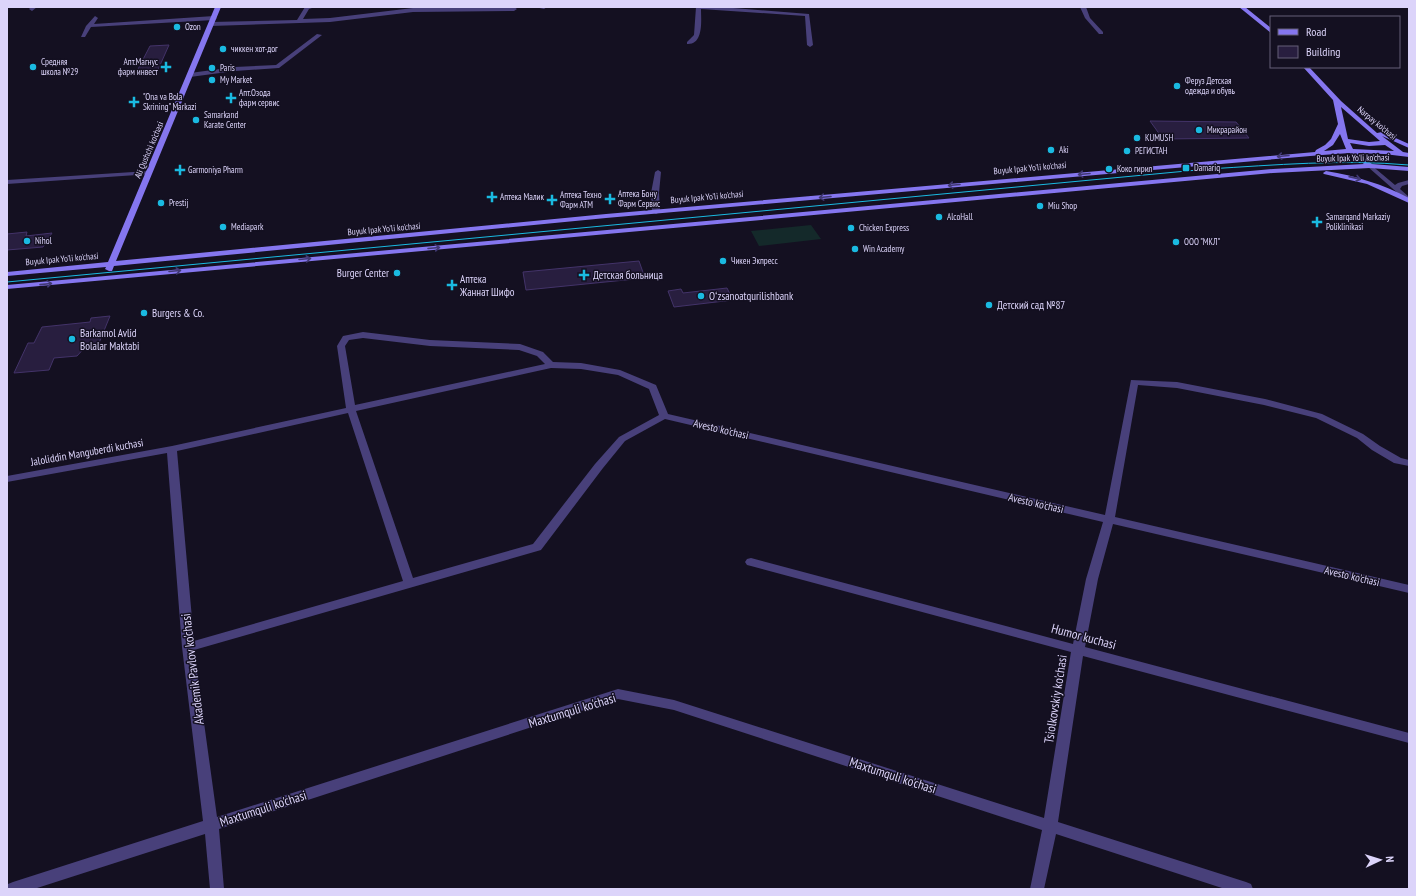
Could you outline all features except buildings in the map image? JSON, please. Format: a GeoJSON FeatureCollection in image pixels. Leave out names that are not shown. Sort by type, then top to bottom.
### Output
{"type":"FeatureCollection","features":[{"type":"Feature","properties":{"kind":"main road","name":"Ali Qushchi ko'chasi"},"geometry":{"type":"LineString","coordinates":[[105,278],[218,7]]}},
{"type":"Feature","properties":{"kind":"main road"},"geometry":{"type":"LineString","coordinates":[[1242,7],[1270,30]]}},
{"type":"Feature","properties":{"kind":"main road","name":"Narpay ko'chasi"},"geometry":{"type":"LineString","coordinates":[[1307,68],[1336,100],[1358,120],[1386,143],[1407,156]]}},
{"type":"Feature","properties":{"kind":"main road","name":"Narpay ko'chasi"},"geometry":{"type":"LineString","coordinates":[[1336,100],[1345,140],[1350,150],[1370,166]]}},
{"type":"Feature","properties":{"kind":"main road"},"geometry":{"type":"LineString","coordinates":[[1358,120],[1409,146]]}},
{"type":"Feature","properties":{"kind":"main road"},"geometry":{"type":"LineString","coordinates":[[1310,154],[1330,145],[1335,140],[1341,124]]}},
{"type":"Feature","properties":{"kind":"main road"},"geometry":{"type":"LineString","coordinates":[[1345,140],[1369,144],[1386,143]]}},
{"type":"Feature","properties":{"kind":"main road","name":"Buyuk Ipak Yo'li ko'chasi"},"geometry":{"type":"LineString","coordinates":[[7,274],[656,212],[1350,150],[1407,156]]}},
{"type":"Feature","properties":{"kind":"main road","name":"Buyuk Ipak Yo'li ko'chasi"},"geometry":{"type":"LineString","coordinates":[[7,287],[1273,170],[1370,166],[1409,169]]}},
{"type":"Feature","properties":{"kind":"main road"},"geometry":{"type":"LineString","coordinates":[[1302,169],[1375,183],[1409,201]]}},
{"type":"Feature","properties":{"kind":"street"},"geometry":{"type":"LineString","coordinates":[[300,21],[307,8],[312,7]]}},
{"type":"Feature","properties":{"kind":"street"},"geometry":{"type":"LineString","coordinates":[[538,7],[544,7]]}},
{"type":"Feature","properties":{"kind":"street"},"geometry":{"type":"LineString","coordinates":[[689,43],[695,39],[697,35],[700,7],[742,8],[807,15],[810,45]]}},
{"type":"Feature","properties":{"kind":"street"},"geometry":{"type":"LineString","coordinates":[[1083,7],[1088,18],[1101,33]]}},
{"type":"Feature","properties":{"kind":"street"},"geometry":{"type":"LineString","coordinates":[[89,26],[212,21],[330,20],[413,10],[514,9]]}},
{"type":"Feature","properties":{"kind":"street"},"geometry":{"type":"LineString","coordinates":[[83,36],[95,18]]}},
{"type":"Feature","properties":{"kind":"street"},"geometry":{"type":"LineString","coordinates":[[190,75],[277,67],[319,35]]}},
{"type":"Feature","properties":{"kind":"street"},"geometry":{"type":"LineString","coordinates":[[1370,166],[1409,201]]}},
{"type":"Feature","properties":{"kind":"street"},"geometry":{"type":"LineString","coordinates":[[656,212],[655,193],[658,172]]}},
{"type":"Feature","properties":{"kind":"street"},"geometry":{"type":"LineString","coordinates":[[7,182],[149,173]]}},
{"type":"Feature","properties":{"kind":"street"},"geometry":{"type":"LineString","coordinates":[[1396,189],[1400,184],[1409,182]]}},
{"type":"Feature","properties":{"kind":"street"},"geometry":{"type":"LineString","coordinates":[[409,582],[351,409],[341,346],[346,338],[364,334],[430,343],[520,347],[540,354],[551,365]]}},
{"type":"Feature","properties":{"kind":"street","name":"Jaloliddin Manguberdi kuchasi"},"geometry":{"type":"LineString","coordinates":[[7,479],[172,448],[551,365],[580,366],[620,372],[654,387],[664,416]]}},
{"type":"Feature","properties":{"kind":"street","name":"Tsiolkovskiy ko'chasi"},"geometry":{"type":"LineString","coordinates":[[1037,889],[1050,826],[1078,650],[1092,579],[1109,520],[1128,422],[1134,382],[1177,385],[1265,402],[1319,416],[1360,436],[1376,448],[1398,461],[1409,463]]}},
{"type":"Feature","properties":{"kind":"street"},"geometry":{"type":"LineString","coordinates":[[188,647],[409,582],[537,547],[599,466],[622,439],[664,416]]}},
{"type":"Feature","properties":{"kind":"street","name":"Avesto ko'chasi"},"geometry":{"type":"LineString","coordinates":[[664,416],[1409,590]]}},
{"type":"Feature","properties":{"kind":"street","name":"Akademik Pavlov ko'chasi"},"geometry":{"type":"LineString","coordinates":[[172,448],[188,647],[211,825],[217,889]]}},
{"type":"Feature","properties":{"kind":"street","name":"Humor kuchasi"},"geometry":{"type":"LineString","coordinates":[[751,562],[1409,738]]}},
{"type":"Feature","properties":{"kind":"street","name":"Maxtumquli ko'chasi"},"geometry":{"type":"LineString","coordinates":[[13,889],[618,694],[674,705],[1246,889]]}},
{"type":"Feature","properties":{"kind":"green space"},"geometry":{"type":"Polygon","coordinates":[[[811,225],[821,239],[759,246],[751,231],[811,225]]]}},
{"type":"Feature","properties":{"kind":"tram line"},"geometry":{"type":"LineString","coordinates":[[7,282],[1208,169],[1283,164],[1384,163],[1409,165]]}},
{"type":"Feature","properties":{"kind":"place","name":"Ozon"},"geometry":{"type":"Point","coordinates":[177,27]}},
{"type":"Feature","properties":{"kind":"place","name":"чиккен хот-дог"},"geometry":{"type":"Point","coordinates":[223,49]}},
{"type":"Feature","properties":{"kind":"place","name":"Средняя школа №29"},"geometry":{"type":"Point","coordinates":[33,67]}},
{"type":"Feature","properties":{"kind":"place","name":"Апт.Магнус фарм инвест"},"geometry":{"type":"Point","coordinates":[166,67]}},
{"type":"Feature","properties":{"kind":"place","name":"Paris"},"geometry":{"type":"Point","coordinates":[212,68]}},
{"type":"Feature","properties":{"kind":"place","name":"My Market"},"geometry":{"type":"Point","coordinates":[212,80]}},
{"type":"Feature","properties":{"kind":"place","name":"Феруз Детская одежда и обувь"},"geometry":{"type":"Point","coordinates":[1177,86]}},
{"type":"Feature","properties":{"kind":"place","name":"Апт.Озода фарм сервис"},"geometry":{"type":"Point","coordinates":[231,98]}},
{"type":"Feature","properties":{"kind":"place","name":"\"Ona va Bola Skrining\" Markazi"},"geometry":{"type":"Point","coordinates":[134,102]}},
{"type":"Feature","properties":{"kind":"place","name":"Samarkand Karate Center"},"geometry":{"type":"Point","coordinates":[196,120]}},
{"type":"Feature","properties":{"kind":"place","name":"Микрарайон"},"geometry":{"type":"Point","coordinates":[1199,130]}},
{"type":"Feature","properties":{"kind":"place","name":"KUMUSH"},"geometry":{"type":"Point","coordinates":[1137,138]}},
{"type":"Feature","properties":{"kind":"place","name":"Aki"},"geometry":{"type":"Point","coordinates":[1051,150]}},
{"type":"Feature","properties":{"kind":"place","name":"РЕГИСТАН"},"geometry":{"type":"Point","coordinates":[1127,151]}},
{"type":"Feature","properties":{"kind":"place","name":"Damariq"},"geometry":{"type":"Point","coordinates":[1186,168]}},
{"type":"Feature","properties":{"kind":"place","name":"Коко гирил"},"geometry":{"type":"Point","coordinates":[1109,169]}},
{"type":"Feature","properties":{"kind":"place","name":"Garmoniya Pharm"},"geometry":{"type":"Point","coordinates":[180,170]}},
{"type":"Feature","properties":{"kind":"place","name":"Аптека Малик"},"geometry":{"type":"Point","coordinates":[492,197]}},
{"type":"Feature","properties":{"kind":"place","name":"Аптека Бону Фарм Сервис"},"geometry":{"type":"Point","coordinates":[610,199]}},
{"type":"Feature","properties":{"kind":"place","name":"Аптека Техно Фарм АТМ"},"geometry":{"type":"Point","coordinates":[552,200]}},
{"type":"Feature","properties":{"kind":"place","name":"Prestij"},"geometry":{"type":"Point","coordinates":[161,203]}},
{"type":"Feature","properties":{"kind":"place","name":"Miu Shop"},"geometry":{"type":"Point","coordinates":[1040,206]}},
{"type":"Feature","properties":{"kind":"place","name":"AlcoHall"},"geometry":{"type":"Point","coordinates":[939,217]}},
{"type":"Feature","properties":{"kind":"place","name":"Samarqand Markaziy Poliklinikasi"},"geometry":{"type":"Point","coordinates":[1317,222]}},
{"type":"Feature","properties":{"kind":"place","name":"Mediapark"},"geometry":{"type":"Point","coordinates":[223,227]}},
{"type":"Feature","properties":{"kind":"place","name":"Chicken Express"},"geometry":{"type":"Point","coordinates":[851,228]}},
{"type":"Feature","properties":{"kind":"place","name":"Nihol"},"geometry":{"type":"Point","coordinates":[27,241]}},
{"type":"Feature","properties":{"kind":"place","name":"ООО \"МКЛ\""},"geometry":{"type":"Point","coordinates":[1176,242]}},
{"type":"Feature","properties":{"kind":"place","name":"Win Academy"},"geometry":{"type":"Point","coordinates":[855,249]}},
{"type":"Feature","properties":{"kind":"place","name":"Чикен Экпресс"},"geometry":{"type":"Point","coordinates":[723,261]}},
{"type":"Feature","properties":{"kind":"place","name":"Burger Center"},"geometry":{"type":"Point","coordinates":[397,273]}},
{"type":"Feature","properties":{"kind":"place","name":"Детская больница"},"geometry":{"type":"Point","coordinates":[584,275]}},
{"type":"Feature","properties":{"kind":"place","name":"Аптека Жаннат Шифо"},"geometry":{"type":"Point","coordinates":[452,285]}},
{"type":"Feature","properties":{"kind":"place","name":"Oʻzsanoatqurilishbank"},"geometry":{"type":"Point","coordinates":[701,296]}},
{"type":"Feature","properties":{"kind":"place","name":"Детский сад №87"},"geometry":{"type":"Point","coordinates":[989,305]}},
{"type":"Feature","properties":{"kind":"place","name":"Burgers & Co."},"geometry":{"type":"Point","coordinates":[144,313]}},
{"type":"Feature","properties":{"kind":"place","name":"Barkamol Avlid Bolalar Maktabi"},"geometry":{"type":"Point","coordinates":[72,339]}}]}
